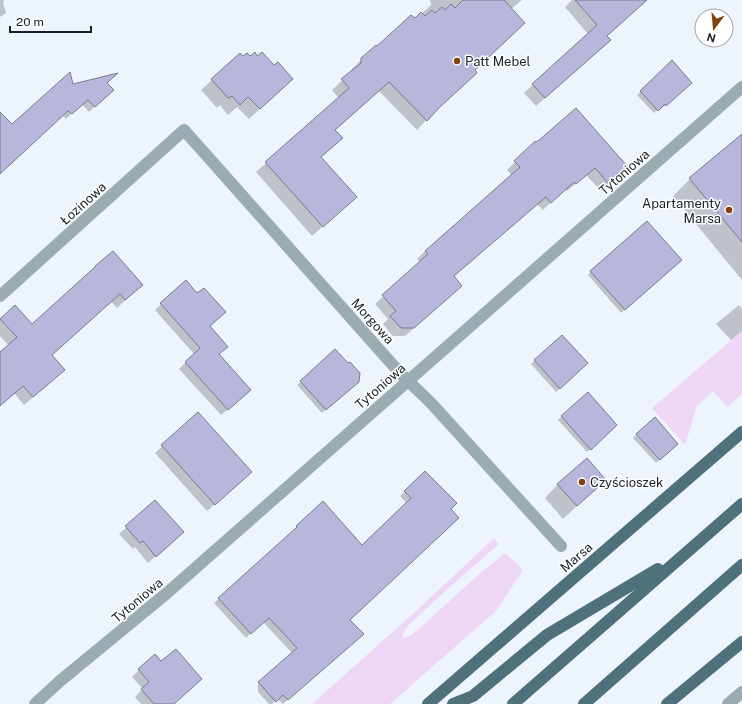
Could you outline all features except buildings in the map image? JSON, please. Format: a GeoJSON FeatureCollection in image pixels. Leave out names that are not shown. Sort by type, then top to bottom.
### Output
{"type":"FeatureCollection","features":[{"type":"Feature","properties":{"kind":"main road","name":"Marsa"},"geometry":{"type":"LineString","coordinates":[[428,704],[742,432]]}},
{"type":"Feature","properties":{"kind":"main road"},"geometry":{"type":"LineString","coordinates":[[513,704],[742,504]]}},
{"type":"Feature","properties":{"kind":"main road"},"geometry":{"type":"LineString","coordinates":[[452,704],[473,696],[547,635],[685,553]]}},
{"type":"Feature","properties":{"kind":"main road"},"geometry":{"type":"LineString","coordinates":[[588,702],[742,565]]}},
{"type":"Feature","properties":{"kind":"main road"},"geometry":{"type":"LineString","coordinates":[[667,704],[742,642]]}},
{"type":"Feature","properties":{"kind":"street","name":"Tytoniowa"},"geometry":{"type":"LineString","coordinates":[[35,704],[60,681],[167,593],[742,87]]}},
{"type":"Feature","properties":{"kind":"street","name":"Morgowa"},"geometry":{"type":"LineString","coordinates":[[184,130],[408,380],[432,403],[561,546]]}},
{"type":"Feature","properties":{"kind":"street","name":"Łozinowa"},"geometry":{"type":"LineString","coordinates":[[0,296],[184,130]]}},
{"type":"Feature","properties":{"kind":"street"},"geometry":{"type":"LineString","coordinates":[[728,704],[742,692]]}},
{"type":"Feature","properties":{"kind":"shaded area"},"geometry":{"type":"Polygon","coordinates":[[[742,331],[742,394],[727,407],[713,391],[697,406],[685,445],[652,408],[742,331]]]}},
{"type":"Feature","properties":{"kind":"shaded area"},"geometry":{"type":"Polygon","coordinates":[[[494,538],[499,544],[443,593],[408,626],[402,635],[404,639],[413,634],[478,575],[505,553],[523,570],[496,611],[390,704],[312,704],[415,612],[494,538]]]}},
{"type":"Feature","properties":{"kind":"place","name":"Patt Mebel"},"geometry":{"type":"Point","coordinates":[457,61]}},
{"type":"Feature","properties":{"kind":"place","name":"Apartamenty Marsa"},"geometry":{"type":"Point","coordinates":[729,210]}},
{"type":"Feature","properties":{"kind":"place","name":"Czyścioszek"},"geometry":{"type":"Point","coordinates":[582,482]}}]}
